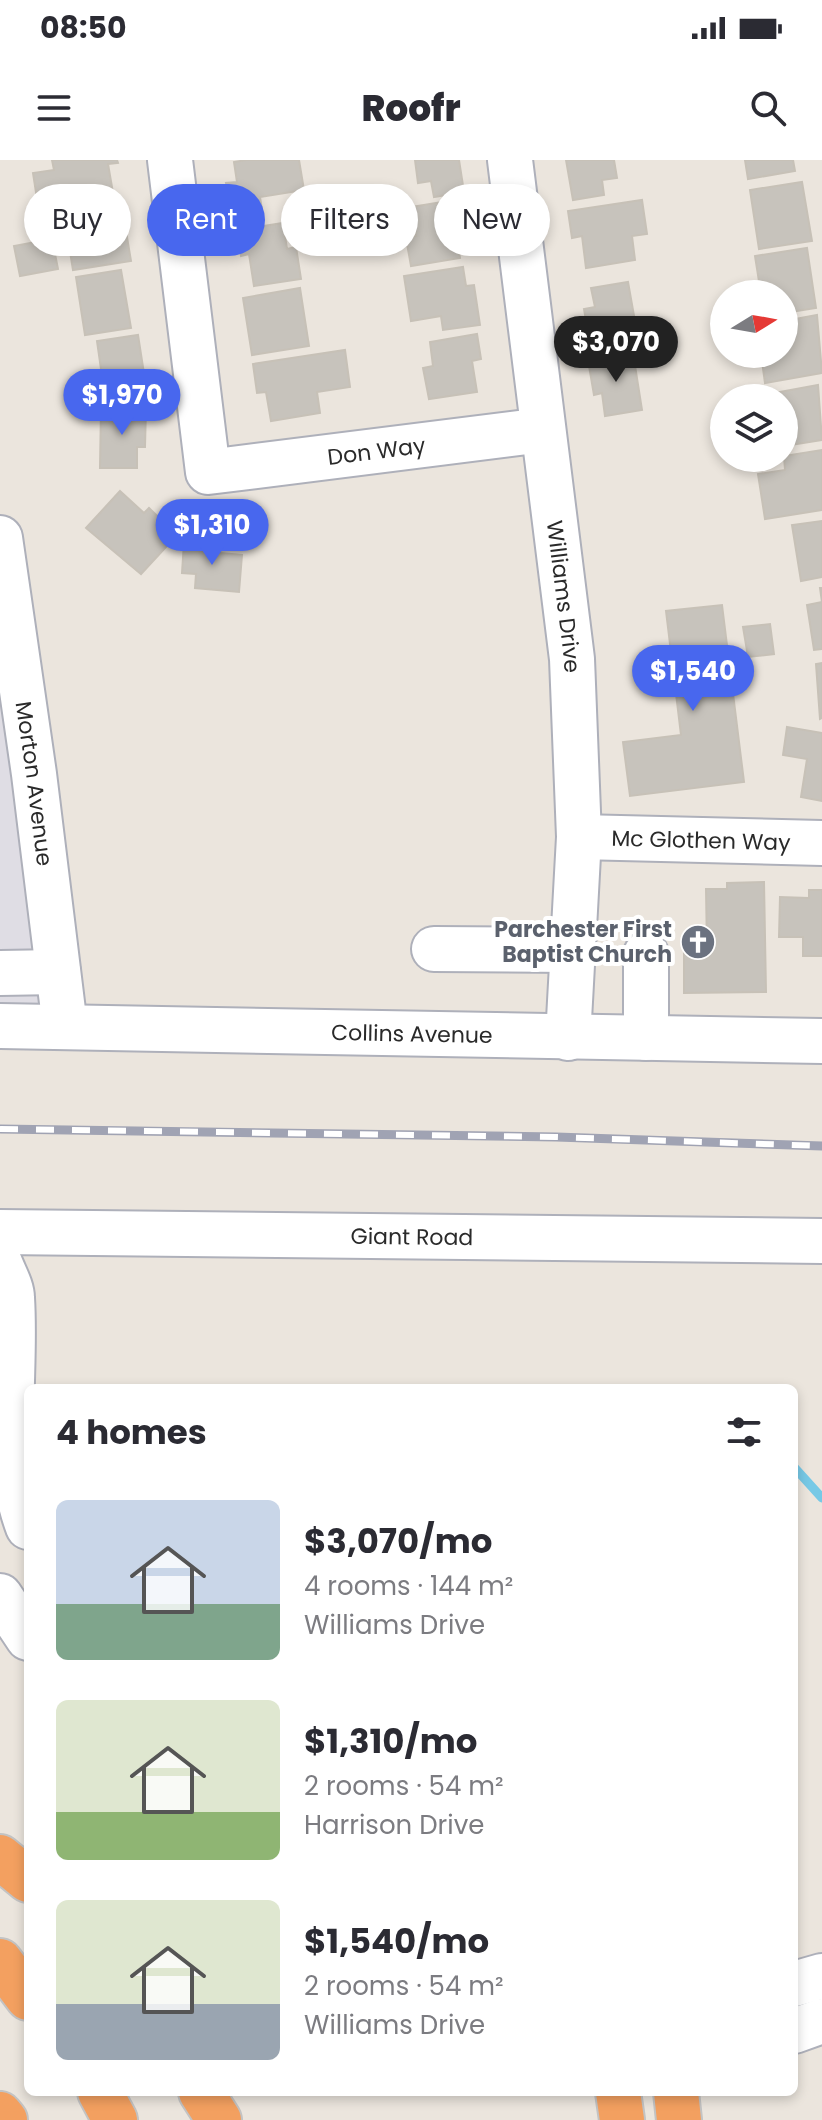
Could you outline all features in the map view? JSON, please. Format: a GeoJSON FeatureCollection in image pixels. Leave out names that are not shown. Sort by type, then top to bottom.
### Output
{"type":"FeatureCollection","features":[{"type":"Feature","properties":{"kind":"highway"},"geometry":{"type":"LineString","coordinates":[[0,1857],[24,1877]]}},
{"type":"Feature","properties":{"kind":"highway"},"geometry":{"type":"LineString","coordinates":[[0,1961],[24,1993]]}},
{"type":"Feature","properties":{"kind":"highway"},"geometry":{"type":"LineString","coordinates":[[102,2096],[115,2120]]}},
{"type":"Feature","properties":{"kind":"highway"},"geometry":{"type":"LineString","coordinates":[[204,2096],[219,2120]]}},
{"type":"Feature","properties":{"kind":"highway"},"geometry":{"type":"LineString","coordinates":[[619,2096],[622,2120]]}},
{"type":"Feature","properties":{"kind":"highway"},"geometry":{"type":"LineString","coordinates":[[676,2096],[679,2120]]}},
{"type":"Feature","properties":{"kind":"highway"},"geometry":{"type":"LineString","coordinates":[[0,2114],[5,2120]]}},
{"type":"Feature","properties":{"kind":"street","name":"Don Way"},"geometry":{"type":"LineString","coordinates":[[170,160],[208,472],[543,430]]}},
{"type":"Feature","properties":{"kind":"street","name":"Williams Drive"},"geometry":{"type":"LineString","coordinates":[[510,160],[572,659],[579,837],[568,1038]]}},
{"type":"Feature","properties":{"kind":"street","name":"Morton Avenue"},"geometry":{"type":"LineString","coordinates":[[0,538],[17,780],[58,972],[65,1027]]}},
{"type":"Feature","properties":{"kind":"street","name":"Mc Glothen Way"},"geometry":{"type":"LineString","coordinates":[[579,837],[822,843]]}},
{"type":"Feature","properties":{"kind":"street"},"geometry":{"type":"LineString","coordinates":[[434,949],[572,950]]}},
{"type":"Feature","properties":{"kind":"street"},"geometry":{"type":"LineString","coordinates":[[646,954],[646,1038]]}},
{"type":"Feature","properties":{"kind":"street"},"geometry":{"type":"LineString","coordinates":[[0,973],[58,972]]}},
{"type":"Feature","properties":{"kind":"street","name":"Collins Avenue"},"geometry":{"type":"LineString","coordinates":[[0,1026],[822,1041]]}},
{"type":"Feature","properties":{"kind":"street","name":"Giant Road"},"geometry":{"type":"LineString","coordinates":[[0,1232],[822,1241]]}},
{"type":"Feature","properties":{"kind":"street"},"geometry":{"type":"LineString","coordinates":[[0,1263],[13,1295],[8,1425],[11,1465],[24,1512]]}},
{"type":"Feature","properties":{"kind":"street"},"geometry":{"type":"LineString","coordinates":[[0,1596],[24,1632]]}},
{"type":"Feature","properties":{"kind":"street"},"geometry":{"type":"LineString","coordinates":[[798,1983],[822,1976]]}},
{"type":"Feature","properties":{"kind":"street"},"geometry":{"type":"LineString","coordinates":[[798,2030],[822,2021]]}},
{"type":"Feature","properties":{"kind":"shaded area"},"geometry":{"type":"Polygon","coordinates":[[[0,615],[53,1011],[0,1009],[0,615]]]}},
{"type":"Feature","properties":{"kind":"building"},"geometry":{"type":"Polygon","coordinates":[[[52,160],[117,160],[118,163],[108,164],[111,184],[35,184],[33,173],[54,170],[52,160]]]}},
{"type":"Feature","properties":{"kind":"building"},"geometry":{"type":"Polygon","coordinates":[[[299,160],[303,184],[281,184],[281,194],[265,196],[265,184],[226,184],[237,182],[234,162],[299,160]]]}},
{"type":"Feature","properties":{"kind":"building"},"geometry":{"type":"Polygon","coordinates":[[[415,160],[459,160],[463,184],[434,184],[434,197],[431,181],[418,183],[415,160]]]}},
{"type":"Feature","properties":{"kind":"building"},"geometry":{"type":"Polygon","coordinates":[[[566,160],[614,160],[617,178],[602,180],[604,195],[573,200],[566,160]]]}},
{"type":"Feature","properties":{"kind":"building"},"geometry":{"type":"Polygon","coordinates":[[[745,160],[793,160],[795,171],[748,179],[745,160]]]}},
{"type":"Feature","properties":{"kind":"building"},"geometry":{"type":"Polygon","coordinates":[[[802,182],[812,241],[759,249],[750,190],[802,182]]]}},
{"type":"Feature","properties":{"kind":"building"},"geometry":{"type":"Polygon","coordinates":[[[642,200],[647,234],[632,236],[635,260],[586,268],[582,236],[572,238],[568,211],[642,200]]]}},
{"type":"Feature","properties":{"kind":"building"},"geometry":{"type":"Polygon","coordinates":[[[434,203],[434,256],[460,258],[411,266],[409,256],[418,256],[418,206],[434,203]]]}},
{"type":"Feature","properties":{"kind":"building"},"geometry":{"type":"Polygon","coordinates":[[[281,223],[281,256],[297,256],[301,279],[254,286],[249,256],[265,256],[265,226],[281,223]]]}},
{"type":"Feature","properties":{"kind":"building"},"geometry":{"type":"Polygon","coordinates":[[[24,244],[24,256],[55,256],[58,269],[20,276],[14,246],[24,244]]]}},
{"type":"Feature","properties":{"kind":"building"},"geometry":{"type":"Polygon","coordinates":[[[807,248],[816,308],[798,311],[798,280],[759,280],[755,256],[807,248]]]}},
{"type":"Feature","properties":{"kind":"building"},"geometry":{"type":"Polygon","coordinates":[[[71,256],[130,256],[131,261],[73,270],[71,256]]]}},
{"type":"Feature","properties":{"kind":"building"},"geometry":{"type":"Polygon","coordinates":[[[463,267],[466,286],[474,285],[480,325],[443,330],[441,316],[411,321],[404,276],[463,267]]]}},
{"type":"Feature","properties":{"kind":"building"},"geometry":{"type":"Polygon","coordinates":[[[121,270],[131,328],[85,335],[76,277],[121,270]]]}},
{"type":"Feature","properties":{"kind":"building"},"geometry":{"type":"Polygon","coordinates":[[[628,282],[636,327],[621,330],[623,343],[591,349],[584,309],[595,307],[591,288],[628,282]]]}},
{"type":"Feature","properties":{"kind":"building"},"geometry":{"type":"Polygon","coordinates":[[[300,288],[309,346],[252,355],[243,298],[300,288]]]}},
{"type":"Feature","properties":{"kind":"building"},"geometry":{"type":"Polygon","coordinates":[[[817,315],[822,373],[765,383],[763,368],[798,368],[798,318],[817,315]]]}},
{"type":"Feature","properties":{"kind":"building"},"geometry":{"type":"Polygon","coordinates":[[[477,334],[481,359],[472,361],[477,392],[429,399],[423,368],[433,366],[430,342],[477,334]]]}},
{"type":"Feature","properties":{"kind":"building"},"geometry":{"type":"Polygon","coordinates":[[[138,335],[147,393],[86,402],[83,379],[102,376],[97,341],[138,335]]]}},
{"type":"Feature","properties":{"kind":"building"},"geometry":{"type":"Polygon","coordinates":[[[345,350],[350,387],[317,392],[320,413],[271,421],[266,392],[257,393],[253,364],[345,350]]]}},
{"type":"Feature","properties":{"kind":"building"},"geometry":{"type":"Polygon","coordinates":[[[633,353],[642,410],[605,416],[602,393],[594,395],[588,360],[633,353]]]}},
{"type":"Feature","properties":{"kind":"building"},"geometry":{"type":"Polygon","coordinates":[[[818,385],[822,440],[798,444],[798,389],[818,385]]]}},
{"type":"Feature","properties":{"kind":"building"},"geometry":{"type":"Polygon","coordinates":[[[101,408],[146,408],[145,447],[137,447],[137,468],[100,468],[101,408]]]}},
{"type":"Feature","properties":{"kind":"building"},"geometry":{"type":"Polygon","coordinates":[[[822,450],[822,510],[765,519],[758,474],[798,472],[798,454],[822,450]]]}},
{"type":"Feature","properties":{"kind":"building"},"geometry":{"type":"Polygon","coordinates":[[[120,491],[144,513],[149,508],[177,535],[141,574],[86,528],[120,491]]]}},
{"type":"Feature","properties":{"kind":"building"},"geometry":{"type":"Polygon","coordinates":[[[822,521],[822,577],[801,581],[792,525],[822,521]]]}},
{"type":"Feature","properties":{"kind":"building"},"geometry":{"type":"Polygon","coordinates":[[[184,542],[221,545],[220,553],[242,555],[239,592],[195,588],[196,574],[182,573],[184,542]]]}},
{"type":"Feature","properties":{"kind":"building"},"geometry":{"type":"Polygon","coordinates":[[[822,602],[822,649],[814,650],[807,605],[822,602]]]}},
{"type":"Feature","properties":{"kind":"building"},"geometry":{"type":"Polygon","coordinates":[[[722,605],[744,782],[630,796],[623,742],[681,735],[666,611],[722,605]]]}},
{"type":"Feature","properties":{"kind":"building"},"geometry":{"type":"Polygon","coordinates":[[[770,624],[774,654],[748,657],[743,627],[770,624]]]}},
{"type":"Feature","properties":{"kind":"building"},"geometry":{"type":"Polygon","coordinates":[[[822,663],[822,718],[820,719],[816,664],[822,663]]]}},
{"type":"Feature","properties":{"kind":"building"},"geometry":{"type":"Polygon","coordinates":[[[787,727],[822,733],[822,801],[801,797],[807,759],[783,755],[787,727]]]}},
{"type":"Feature","properties":{"kind":"building"},"geometry":{"type":"Polygon","coordinates":[[[764,882],[766,992],[684,993],[684,950],[707,950],[706,889],[727,889],[727,883],[764,882]]]}},
{"type":"Feature","properties":{"kind":"building"},"geometry":{"type":"Polygon","coordinates":[[[809,890],[822,890],[822,956],[803,956],[803,937],[779,937],[780,897],[809,898],[809,890]]]}},
{"type":"Feature","properties":{"kind":"waterway"},"geometry":{"type":"LineString","coordinates":[[798,1471],[822,1498]]}},
{"type":"Feature","properties":{"kind":"railway"},"geometry":{"type":"LineString","coordinates":[[0,1129],[556,1137],[822,1146]]}},
{"type":"Feature","properties":{"kind":"place","name":"Parchester First Baptist Church"},"geometry":{"type":"Point","coordinates":[698,942]}}]}
